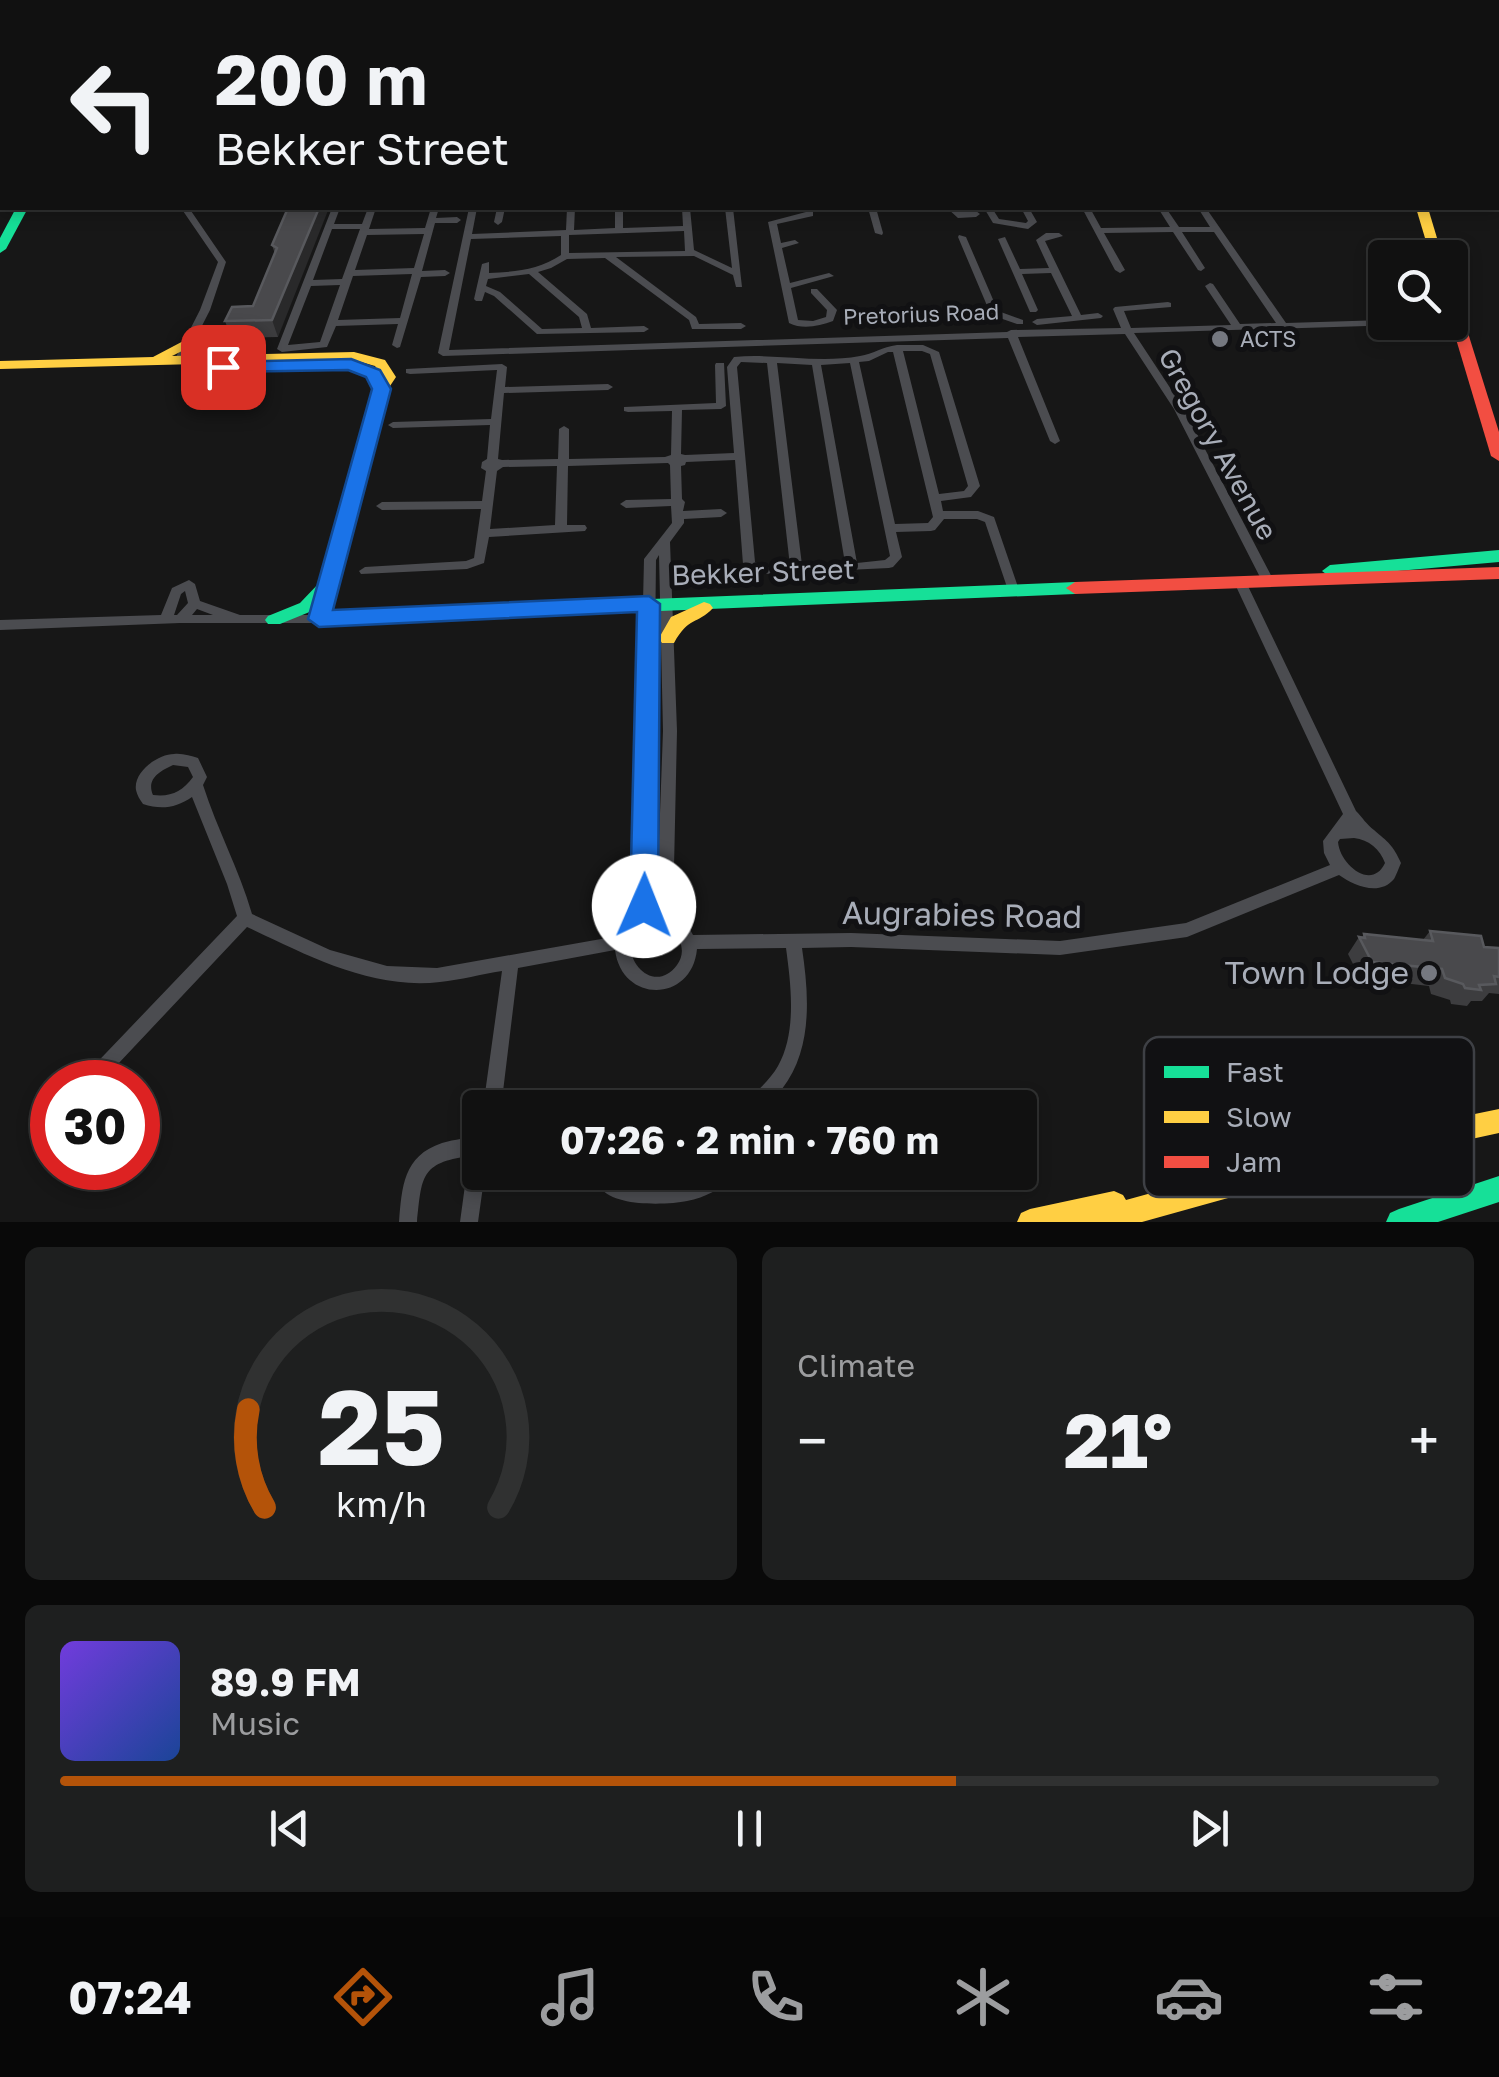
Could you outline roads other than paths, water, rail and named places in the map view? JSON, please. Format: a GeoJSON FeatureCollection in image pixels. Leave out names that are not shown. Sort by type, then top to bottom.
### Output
{"type":"FeatureCollection","features":[{"type":"Feature","properties":{"kind":"main road"},"geometry":{"type":"LineString","coordinates":[[0,249],[19,210]]}},
{"type":"Feature","properties":{"kind":"main road"},"geometry":{"type":"LineString","coordinates":[[1423,210],[1432,240]]}},
{"type":"Feature","properties":{"kind":"main road"},"geometry":{"type":"LineString","coordinates":[[145,361],[171,354],[191,340]]}},
{"type":"Feature","properties":{"kind":"main road"},"geometry":{"type":"LineString","coordinates":[[1460,340],[1499,456]]}},
{"type":"Feature","properties":{"kind":"main road"},"geometry":{"type":"LineString","coordinates":[[0,378],[220,363],[368,358],[380,362],[388,372],[319,619]]}},
{"type":"Feature","properties":{"kind":"main road"},"geometry":{"type":"LineString","coordinates":[[0,365],[220,363]]}},
{"type":"Feature","properties":{"kind":"main road","name":"Bekker Street"},"geometry":{"type":"LineString","coordinates":[[319,619],[1288,580],[1354,568],[1499,556]]}},
{"type":"Feature","properties":{"kind":"main road","name":"Bekker Street"},"geometry":{"type":"LineString","coordinates":[[1288,580],[1499,574]]}},
{"type":"Feature","properties":{"kind":"main road"},"geometry":{"type":"LineString","coordinates":[[330,578],[342,608],[379,617]]}},
{"type":"Feature","properties":{"kind":"main road"},"geometry":{"type":"LineString","coordinates":[[274,620],[306,606],[330,578]]}},
{"type":"Feature","properties":{"kind":"main road"},"geometry":{"type":"LineString","coordinates":[[668,638],[673,626],[685,615],[733,600]]}},
{"type":"Feature","properties":{"kind":"main road"},"geometry":{"type":"LineString","coordinates":[[1474,1126],[1499,1121]]}},
{"type":"Feature","properties":{"kind":"main road"},"geometry":{"type":"LineString","coordinates":[[1400,1222],[1499,1190]]}},
{"type":"Feature","properties":{"kind":"main road"},"geometry":{"type":"LineString","coordinates":[[1030,1222],[1145,1197]]}},
{"type":"Feature","properties":{"kind":"main road"},"geometry":{"type":"LineString","coordinates":[[1095,1222],[1185,1197]]}},
{"type":"Feature","properties":{"kind":"street"},"geometry":{"type":"LineString","coordinates":[[179,361],[222,262],[187,210]]}},
{"type":"Feature","properties":{"kind":"street"},"geometry":{"type":"LineString","coordinates":[[335,210],[281,348],[320,347],[371,210]]}},
{"type":"Feature","properties":{"kind":"street"},"geometry":{"type":"LineString","coordinates":[[398,345],[434,210]]}},
{"type":"Feature","properties":{"kind":"street"},"geometry":{"type":"LineString","coordinates":[[474,210],[467,238],[686,228]]}},
{"type":"Feature","properties":{"kind":"street"},"geometry":{"type":"LineString","coordinates":[[498,222],[501,210]]}},
{"type":"Feature","properties":{"kind":"street"},"geometry":{"type":"LineString","coordinates":[[566,256],[571,210]]}},
{"type":"Feature","properties":{"kind":"street"},"geometry":{"type":"LineString","coordinates":[[619,210],[619,230]]}},
{"type":"Feature","properties":{"kind":"street"},"geometry":{"type":"LineString","coordinates":[[686,210],[690,253]]}},
{"type":"Feature","properties":{"kind":"street"},"geometry":{"type":"LineString","coordinates":[[729,210],[739,286]]}},
{"type":"Feature","properties":{"kind":"street"},"geometry":{"type":"LineString","coordinates":[[774,210],[778,220]]}},
{"type":"Feature","properties":{"kind":"street"},"geometry":{"type":"LineString","coordinates":[[809,210],[810,214],[772,222],[792,321],[814,324],[830,319],[832,313],[814,291]]}},
{"type":"Feature","properties":{"kind":"street"},"geometry":{"type":"LineString","coordinates":[[873,210],[879,233]]}},
{"type":"Feature","properties":{"kind":"street"},"geometry":{"type":"LineString","coordinates":[[953,210],[958,214],[976,214]]}},
{"type":"Feature","properties":{"kind":"street"},"geometry":{"type":"LineString","coordinates":[[989,210],[996,222],[1028,226],[1033,222],[1026,210]]}},
{"type":"Feature","properties":{"kind":"street"},"geometry":{"type":"LineString","coordinates":[[1087,210],[1120,270]]}},
{"type":"Feature","properties":{"kind":"street"},"geometry":{"type":"LineString","coordinates":[[1163,210],[1200,268]]}},
{"type":"Feature","properties":{"kind":"street"},"geometry":{"type":"LineString","coordinates":[[1203,210],[1283,326]]}},
{"type":"Feature","properties":{"kind":"street"},"geometry":{"type":"LineString","coordinates":[[328,227],[430,226],[456,220]]}},
{"type":"Feature","properties":{"kind":"street"},"geometry":{"type":"LineString","coordinates":[[664,229],[664,254]]}},
{"type":"Feature","properties":{"kind":"street"},"geometry":{"type":"LineString","coordinates":[[1099,230],[1217,229]]}},
{"type":"Feature","properties":{"kind":"street"},"geometry":{"type":"LineString","coordinates":[[1059,236],[1040,238],[1077,317]]}},
{"type":"Feature","properties":{"kind":"street","name":"Pretorius Road"},"geometry":{"type":"LineString","coordinates":[[467,238],[444,353],[1018,329],[1044,332],[1368,323]]}},
{"type":"Feature","properties":{"kind":"street"},"geometry":{"type":"LineString","coordinates":[[962,238],[994,313],[1018,329],[1055,441]]}},
{"type":"Feature","properties":{"kind":"street"},"geometry":{"type":"LineString","coordinates":[[1002,239],[1044,332]]}},
{"type":"Feature","properties":{"kind":"street"},"geometry":{"type":"LineString","coordinates":[[776,247],[795,243]]}},
{"type":"Feature","properties":{"kind":"street"},"geometry":{"type":"LineString","coordinates":[[482,287],[566,256],[690,253],[736,273]]}},
{"type":"Feature","properties":{"kind":"street"},"geometry":{"type":"LineString","coordinates":[[608,255],[693,319],[695,327],[742,326]]}},
{"type":"Feature","properties":{"kind":"street"},"geometry":{"type":"LineString","coordinates":[[482,287],[486,264]]}},
{"type":"Feature","properties":{"kind":"street"},"geometry":{"type":"LineString","coordinates":[[530,270],[584,316],[587,331]]}},
{"type":"Feature","properties":{"kind":"street"},"geometry":{"type":"LineString","coordinates":[[1017,272],[1054,270]]}},
{"type":"Feature","properties":{"kind":"street"},"geometry":{"type":"LineString","coordinates":[[306,283],[417,272],[445,273]]}},
{"type":"Feature","properties":{"kind":"street"},"geometry":{"type":"LineString","coordinates":[[787,286],[829,276]]}},
{"type":"Feature","properties":{"kind":"street"},"geometry":{"type":"LineString","coordinates":[[1210,286],[1238,328]]}},
{"type":"Feature","properties":{"kind":"street"},"geometry":{"type":"LineString","coordinates":[[482,287],[493,291],[540,332],[644,329]]}},
{"type":"Feature","properties":{"kind":"street"},"geometry":{"type":"LineString","coordinates":[[1127,330],[1119,307],[1168,305]]}},
{"type":"Feature","properties":{"kind":"street"},"geometry":{"type":"LineString","coordinates":[[1142,306],[1148,319]]}},
{"type":"Feature","properties":{"kind":"street"},"geometry":{"type":"LineString","coordinates":[[1018,329],[1035,316],[1098,316]]}},
{"type":"Feature","properties":{"kind":"street"},"geometry":{"type":"LineString","coordinates":[[332,323],[404,321]]}},
{"type":"Feature","properties":{"kind":"street"},"geometry":{"type":"LineString","coordinates":[[814,324],[817,340]]}},
{"type":"Feature","properties":{"kind":"street","name":"Gregory Avenue"},"geometry":{"type":"LineString","coordinates":[[1127,330],[1179,409],[1268,581]]}},
{"type":"Feature","properties":{"kind":"street"},"geometry":{"type":"LineString","coordinates":[[191,340],[194,351],[220,363]]}},
{"type":"Feature","properties":{"kind":"street"},"geometry":{"type":"LineString","coordinates":[[854,360],[896,554],[892,562],[762,570],[749,564],[732,363],[742,358],[760,357],[772,363],[854,360],[897,348],[926,348],[935,354],[974,486],[967,494],[937,498]]}},
{"type":"Feature","properties":{"kind":"street"},"geometry":{"type":"LineString","coordinates":[[890,528],[939,522],[937,498],[897,348]]}},
{"type":"Feature","properties":{"kind":"street"},"geometry":{"type":"LineString","coordinates":[[816,362],[852,567]]}},
{"type":"Feature","properties":{"kind":"street"},"geometry":{"type":"LineString","coordinates":[[772,363],[796,569]]}},
{"type":"Feature","properties":{"kind":"street"},"geometry":{"type":"LineString","coordinates":[[628,409],[723,405],[720,365]]}},
{"type":"Feature","properties":{"kind":"street"},"geometry":{"type":"LineString","coordinates":[[366,571],[480,560],[503,369],[497,366],[410,371]]}},
{"type":"Feature","properties":{"kind":"street"},"geometry":{"type":"LineString","coordinates":[[499,390],[608,386]]}},
{"type":"Feature","properties":{"kind":"street"},"geometry":{"type":"LineString","coordinates":[[670,920],[666,868],[668,638],[650,559],[654,550],[665,544],[679,508],[675,460],[677,408]]}},
{"type":"Feature","properties":{"kind":"street"},"geometry":{"type":"LineString","coordinates":[[393,425],[495,422]]}},
{"type":"Feature","properties":{"kind":"street"},"geometry":{"type":"LineString","coordinates":[[561,529],[564,429]]}},
{"type":"Feature","properties":{"kind":"street"},"geometry":{"type":"LineString","coordinates":[[494,465],[739,456]]}},
{"type":"Feature","properties":{"kind":"street"},"geometry":{"type":"LineString","coordinates":[[626,504],[721,513]]}},
{"type":"Feature","properties":{"kind":"street"},"geometry":{"type":"LineString","coordinates":[[382,506],[487,505]]}},
{"type":"Feature","properties":{"kind":"street"},"geometry":{"type":"LineString","coordinates":[[939,515],[989,518],[1012,590]]}},
{"type":"Feature","properties":{"kind":"street"},"geometry":{"type":"LineString","coordinates":[[482,533],[581,528]]}},
{"type":"Feature","properties":{"kind":"street"},"geometry":{"type":"LineString","coordinates":[[1240,582],[1351,815],[1390,854],[1392,870],[1388,876],[1371,882],[1339,868],[1329,846],[1351,815]]}},
{"type":"Feature","properties":{"kind":"street"},"geometry":{"type":"LineString","coordinates":[[173,619],[176,591],[189,584],[195,604]]}},
{"type":"Feature","properties":{"kind":"street"},"geometry":{"type":"LineString","coordinates":[[637,924],[648,919],[670,920],[686,933],[691,952],[680,972],[659,981],[636,977],[622,961],[622,942],[637,924],[644,906],[647,732],[658,603]]}},
{"type":"Feature","properties":{"kind":"street"},"geometry":{"type":"LineString","coordinates":[[173,619],[195,604]]}},
{"type":"Feature","properties":{"kind":"street"},"geometry":{"type":"LineString","coordinates":[[195,604],[242,621]]}},
{"type":"Feature","properties":{"kind":"street","name":"Bekker Street"},"geometry":{"type":"LineString","coordinates":[[0,625],[319,619]]}},
{"type":"Feature","properties":{"kind":"street"},"geometry":{"type":"LineString","coordinates":[[647,732],[670,731]]}},
{"type":"Feature","properties":{"kind":"street"},"geometry":{"type":"LineString","coordinates":[[172,760],[193,762],[200,777],[196,786],[174,802],[160,804],[142,793],[142,783],[158,764],[172,760]]}},
{"type":"Feature","properties":{"kind":"street"},"geometry":{"type":"LineString","coordinates":[[196,786],[245,918],[327,957],[388,973],[436,975],[622,942]]}},
{"type":"Feature","properties":{"kind":"street"},"geometry":{"type":"LineString","coordinates":[[174,802],[204,816]]}},
{"type":"Feature","properties":{"kind":"street"},"geometry":{"type":"LineString","coordinates":[[1336,834],[1354,830],[1368,834]]}},
{"type":"Feature","properties":{"kind":"street","name":"Augrabies Road"},"geometry":{"type":"LineString","coordinates":[[690,942],[1086,946],[1187,930],[1339,868]]}},
{"type":"Feature","properties":{"kind":"street"},"geometry":{"type":"LineString","coordinates":[[111,1060],[245,918]]}},
{"type":"Feature","properties":{"kind":"street"},"geometry":{"type":"LineString","coordinates":[[770,1089],[787,1066],[798,1009],[792,941]]}},
{"type":"Feature","properties":{"kind":"street"},"geometry":{"type":"LineString","coordinates":[[494,1090],[512,960]]}},
{"type":"Feature","properties":{"kind":"street"},"geometry":{"type":"LineString","coordinates":[[408,1222],[413,1187],[426,1158],[438,1151],[462,1147]]}},
{"type":"Feature","properties":{"kind":"street"},"geometry":{"type":"LineString","coordinates":[[469,1222],[473,1190]]}},
{"type":"Feature","properties":{"kind":"street"},"geometry":{"type":"LineString","coordinates":[[617,1190],[692,1190]]}},
{"type":"Feature","properties":{"kind":"place","name":"ACTS"},"geometry":{"type":"Point","coordinates":[1220,339]}},
{"type":"Feature","properties":{"kind":"place","name":"Town Lodge"},"geometry":{"type":"Point","coordinates":[1429,973]}}]}
